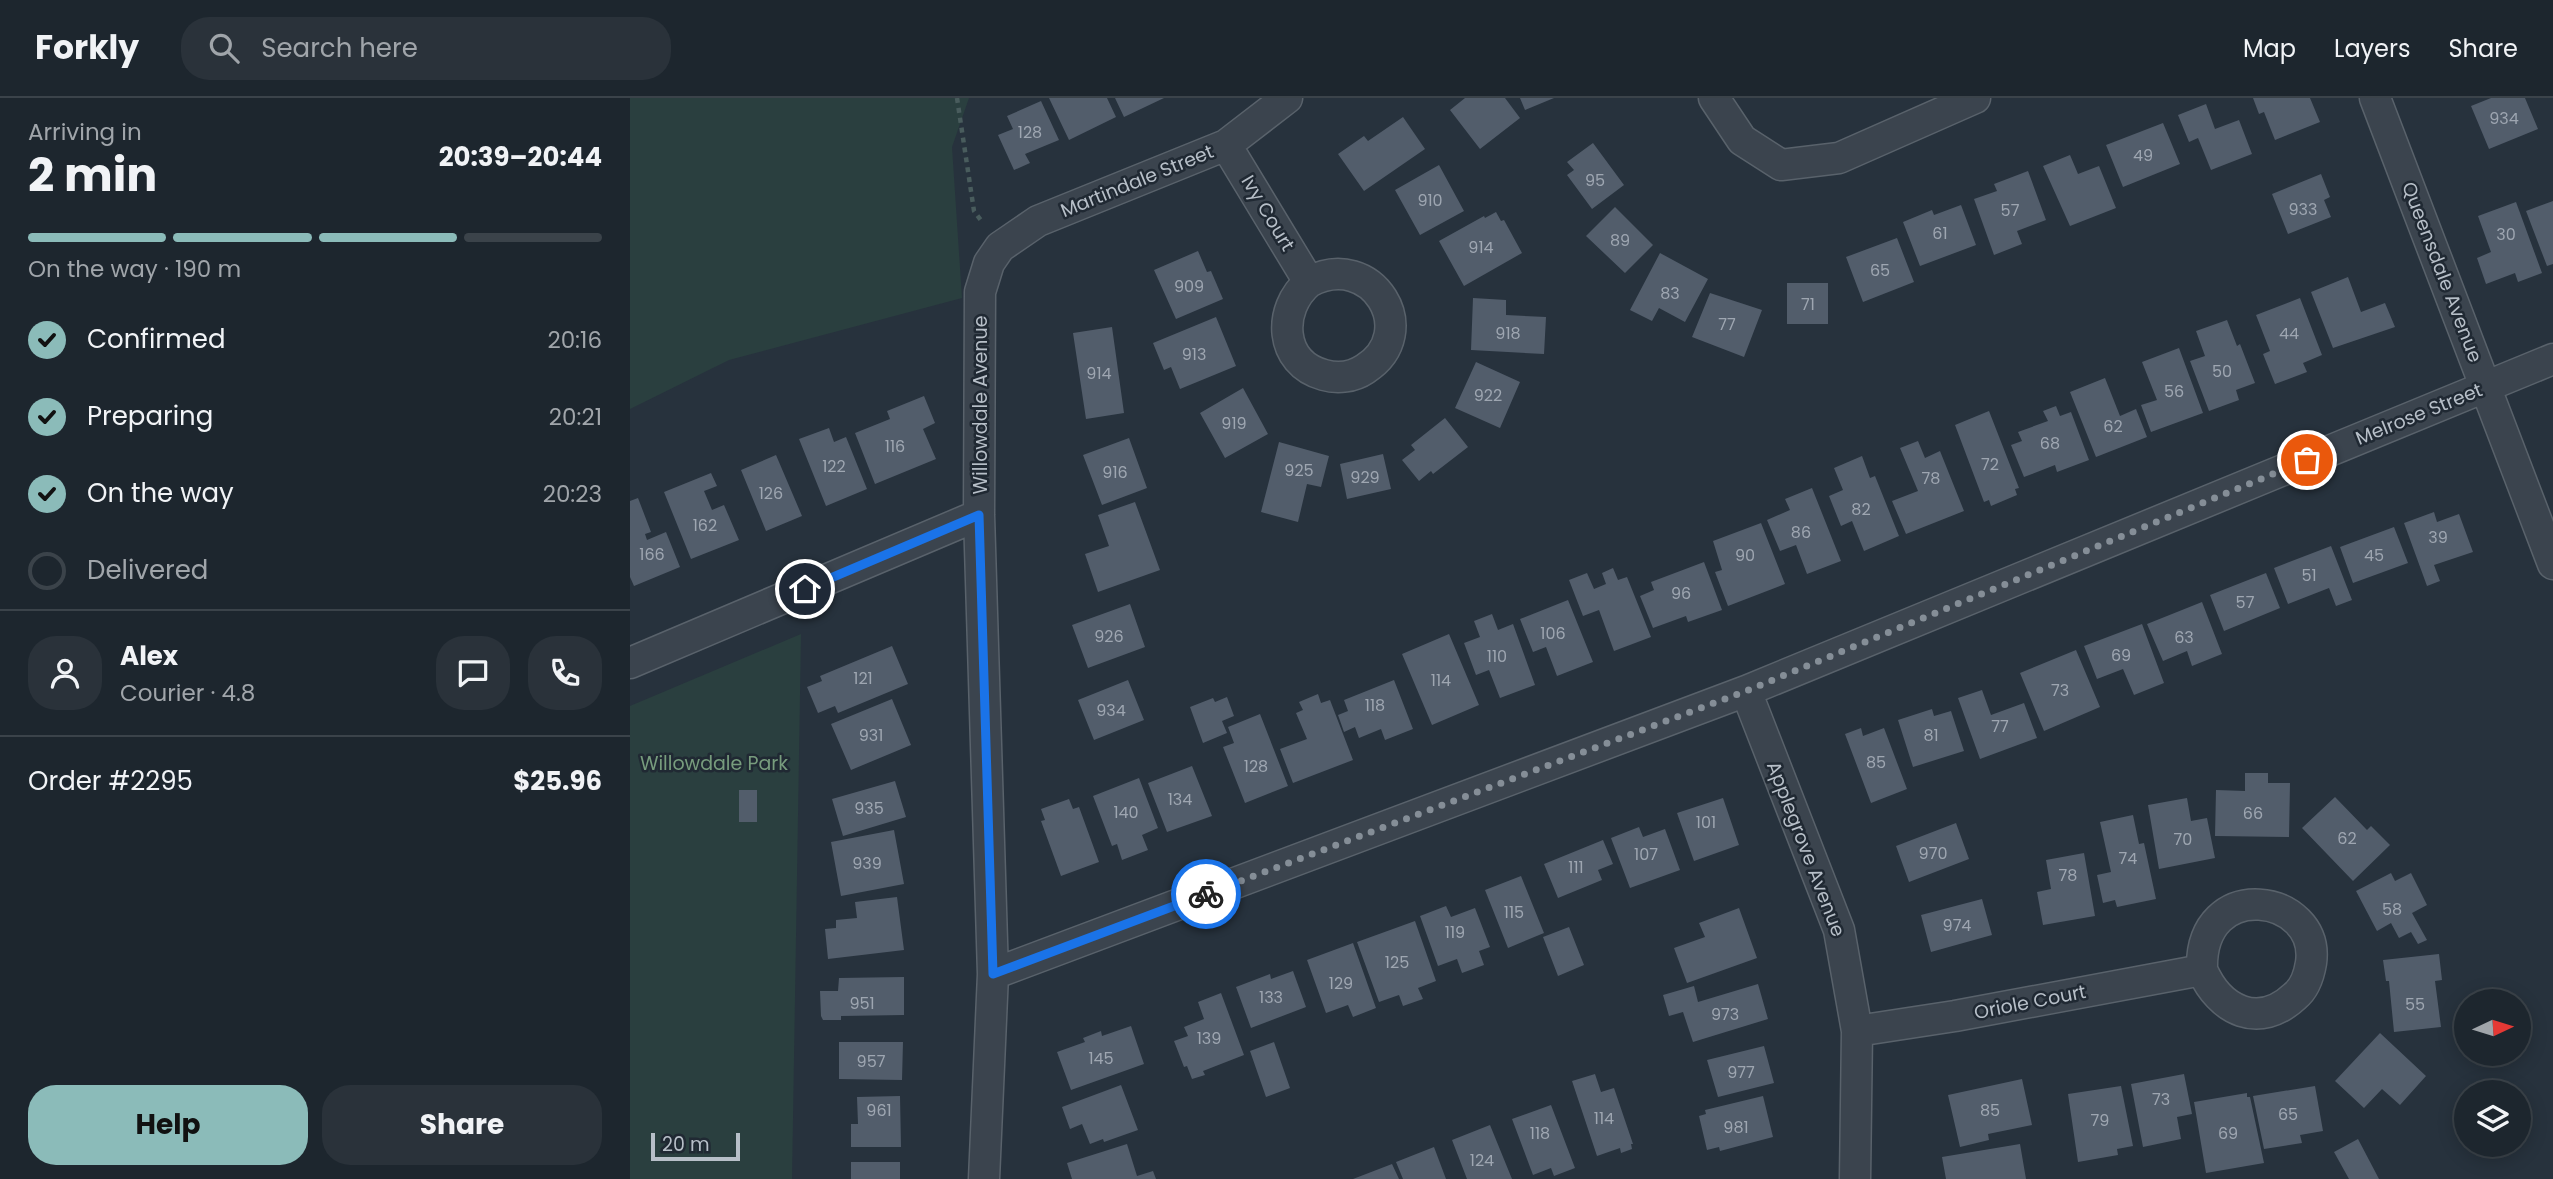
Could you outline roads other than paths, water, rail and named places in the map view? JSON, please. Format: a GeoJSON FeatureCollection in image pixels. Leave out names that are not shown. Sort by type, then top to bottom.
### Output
{"type":"FeatureCollection","features":[{"type":"Feature","properties":{"kind":"street","name":"Martindale Street"},"geometry":{"type":"LineString","coordinates":[[994,255],[1038,221],[1226,145],[1287,98]]}},
{"type":"Feature","properties":{"kind":"street"},"geometry":{"type":"LineString","coordinates":[[1714,98],[1742,140],[1781,165],[1839,158],[1975,98]]}},
{"type":"Feature","properties":{"kind":"street","name":"Queensdale Avenue"},"geometry":{"type":"LineString","coordinates":[[2375,98],[2553,564]]}},
{"type":"Feature","properties":{"kind":"street","name":"Ivy Court"},"geometry":{"type":"LineString","coordinates":[[1226,145],[1309,282]]}},
{"type":"Feature","properties":{"kind":"street","name":"Willowdale Avenue"},"geometry":{"type":"LineString","coordinates":[[984,1179],[993,974],[979,515],[980,292],[994,255]]}},
{"type":"Feature","properties":{"kind":"street","name":"Melrose Street"},"geometry":{"type":"LineString","coordinates":[[993,974],[1746,691],[2553,359]]}},
{"type":"Feature","properties":{"kind":"street"},"geometry":{"type":"LineString","coordinates":[[630,663],[979,515]]}},
{"type":"Feature","properties":{"kind":"street","name":"Applegrove Avenue"},"geometry":{"type":"LineString","coordinates":[[1746,691],[1839,930],[1857,1031],[1854,1179]]}},
{"type":"Feature","properties":{"kind":"street","name":"Oriole Court"},"geometry":{"type":"LineString","coordinates":[[1857,1031],[1955,1016],[2202,970]]}},
{"type":"Feature","properties":{"kind":"park label","name":"Willowdale Park"},"geometry":{"type":"Point","coordinates":[714,763]}}]}
